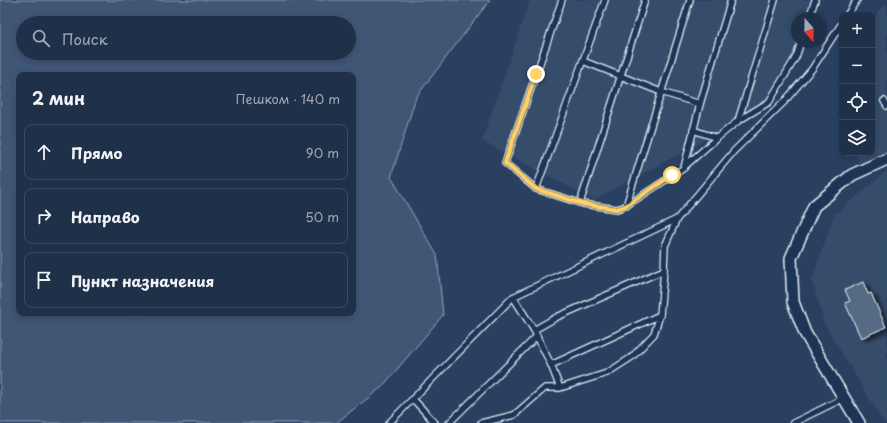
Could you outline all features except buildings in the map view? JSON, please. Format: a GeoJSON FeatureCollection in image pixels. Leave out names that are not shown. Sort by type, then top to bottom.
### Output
{"type":"FeatureCollection","features":[{"type":"Feature","properties":{"kind":"street"},"geometry":{"type":"LineString","coordinates":[[860,423],[805,333],[793,302],[791,258],[814,206],[852,175],[887,159]]}},
{"type":"Feature","properties":{"kind":"lane"},"geometry":{"type":"LineString","coordinates":[[562,0],[505,163],[536,189],[580,203],[617,209],[626,206],[684,168],[738,121],[769,102],[796,57],[799,48]]}},
{"type":"Feature","properties":{"kind":"lane"},"geometry":{"type":"LineString","coordinates":[[536,189],[605,0]]}},
{"type":"Feature","properties":{"kind":"lane"},"geometry":{"type":"LineString","coordinates":[[580,203],[645,0]]}},
{"type":"Feature","properties":{"kind":"lane"},"geometry":{"type":"LineString","coordinates":[[626,206],[690,0]]}},
{"type":"Feature","properties":{"kind":"lane"},"geometry":{"type":"LineString","coordinates":[[684,168],[700,104],[731,0]]}},
{"type":"Feature","properties":{"kind":"lane"},"geometry":{"type":"LineString","coordinates":[[738,121],[775,0]]}},
{"type":"Feature","properties":{"kind":"lane"},"geometry":{"type":"LineString","coordinates":[[811,12],[815,0]]}},
{"type":"Feature","properties":{"kind":"lane"},"geometry":{"type":"LineString","coordinates":[[849,12],[856,0]]}},
{"type":"Feature","properties":{"kind":"lane"},"geometry":{"type":"LineString","coordinates":[[481,423],[514,415],[545,388],[560,388],[607,372],[632,357],[654,334],[660,315],[666,246],[676,219],[734,151],[784,102],[812,69],[839,27]]}},
{"type":"Feature","properties":{"kind":"lane"},"geometry":{"type":"LineString","coordinates":[[583,61],[662,92],[700,104]]}},
{"type":"Feature","properties":{"kind":"lane"},"geometry":{"type":"LineString","coordinates":[[693,130],[717,138]]}},
{"type":"Feature","properties":{"kind":"lane"},"geometry":{"type":"LineString","coordinates":[[389,423],[512,297],[676,219]]}},
{"type":"Feature","properties":{"kind":"lane"},"geometry":{"type":"LineString","coordinates":[[449,423],[536,333],[558,317],[664,270]]}},
{"type":"Feature","properties":{"kind":"lane"},"geometry":{"type":"LineString","coordinates":[[512,297],[536,333],[560,388]]}},
{"type":"Feature","properties":{"kind":"lane"},"geometry":{"type":"LineString","coordinates":[[551,365],[660,315]]}},
{"type":"Feature","properties":{"kind":"lane"},"geometry":{"type":"LineString","coordinates":[[793,423],[844,398]]}},
{"type":"Feature","properties":{"kind":"lane"},"geometry":{"type":"LineString","coordinates":[[413,399],[436,423]]}},
{"type":"Feature","properties":{"kind":"shaded area"},"geometry":{"type":"Polygon","coordinates":[[[0,0],[490,0],[416,97],[391,177],[437,255],[443,315],[382,387],[336,423],[0,423],[0,0]]]}},
{"type":"Feature","properties":{"kind":"shaded area"},"geometry":{"type":"Polygon","coordinates":[[[530,0],[813,0],[808,12],[791,12],[791,48],[794,48],[772,104],[594,200],[482,141],[530,0]]]}},
{"type":"Feature","properties":{"kind":"shaded area"},"geometry":{"type":"Polygon","coordinates":[[[887,3],[887,151],[859,163],[858,156],[875,156],[875,19],[878,11],[887,3]]]}},
{"type":"Feature","properties":{"kind":"shaded area"},"geometry":{"type":"Polygon","coordinates":[[[887,171],[887,423],[884,423],[825,325],[812,280],[834,215],[887,171]]]}},
{"type":"Feature","properties":{"kind":"route"},"geometry":{"type":"LineString","coordinates":[[536,74],[505,163],[536,189],[583,204],[617,209],[626,206],[672,175]]}}]}
